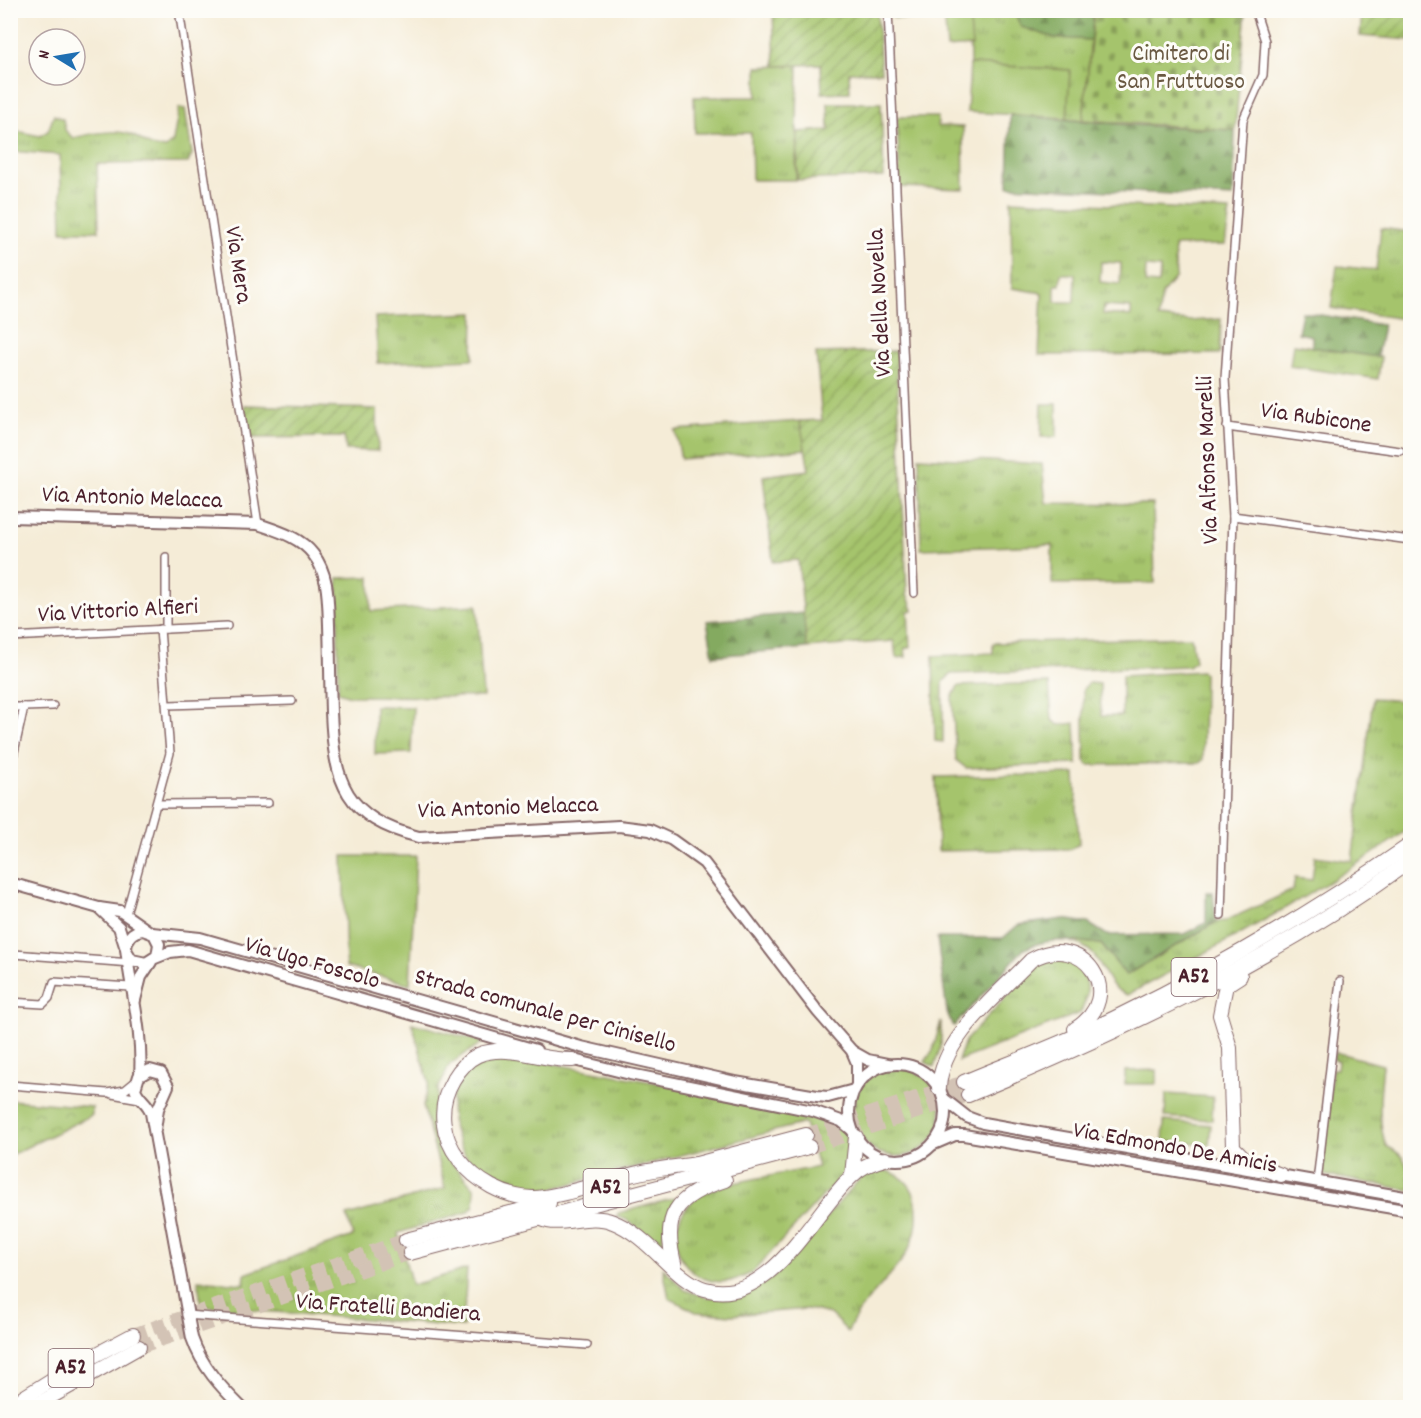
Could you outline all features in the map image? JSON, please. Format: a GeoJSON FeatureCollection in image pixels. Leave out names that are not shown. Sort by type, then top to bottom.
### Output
{"type":"FeatureCollection","features":[{"type":"Feature","properties":{"kind":"highway","name":"A52"},"geometry":{"type":"LineString","coordinates":[[1410,845],[1345,890],[1229,959],[1122,1015],[1029,1055],[966,1088],[1130,1025],[1299,935],[1410,861]]}},
{"type":"Feature","properties":{"kind":"highway"},"geometry":{"type":"LineString","coordinates":[[1281,1175],[1250,1164],[1233,1147],[1230,1048],[1220,1015],[1226,985],[1296,945],[1299,935]]}},
{"type":"Feature","properties":{"kind":"highway"},"geometry":{"type":"LineString","coordinates":[[941,1093],[941,1067],[948,1052],[962,1033],[1031,960],[1056,950],[1079,957],[1089,965],[1100,987],[1094,1012],[1088,1020],[1037,1046],[1029,1055]]}},
{"type":"Feature","properties":{"kind":"highway"},"geometry":{"type":"LineString","coordinates":[[573,1060],[553,1061],[506,1051],[477,1055],[466,1063],[451,1084],[444,1112],[448,1140],[459,1161],[468,1172],[478,1180],[508,1194],[533,1198],[633,1174],[698,1164]]}},
{"type":"Feature","properties":{"kind":"highway"},"geometry":{"type":"LineString","coordinates":[[852,1175],[854,1134]]}},
{"type":"Feature","properties":{"kind":"highway","name":"A52"},"geometry":{"type":"LineString","coordinates":[[808,1141],[754,1163],[542,1219],[408,1247],[698,1164],[808,1141]]}},
{"type":"Feature","properties":{"kind":"highway"},"geometry":{"type":"LineString","coordinates":[[542,1219],[551,1224],[578,1218],[612,1221],[634,1231],[676,1269],[702,1288],[717,1292],[750,1284],[781,1260],[852,1175],[870,1163],[885,1159]]}},
{"type":"Feature","properties":{"kind":"highway"},"geometry":{"type":"LineString","coordinates":[[676,1269],[668,1231],[678,1205],[699,1188],[748,1172],[754,1163]]}},
{"type":"Feature","properties":{"kind":"highway","name":"A52"},"geometry":{"type":"LineString","coordinates":[[10,1406],[69,1370],[136,1341],[31,1407]]}},
{"type":"Feature","properties":{"kind":"main road","name":"Via Antonio Melacca"},"geometry":{"type":"LineString","coordinates":[[10,517],[258,524],[290,536],[306,547],[317,560],[324,575],[328,597],[332,745],[338,776],[365,814],[395,831],[419,837],[618,825],[650,830],[672,840],[692,852],[715,876],[818,1012],[852,1051],[868,1060],[888,1064]]}},
{"type":"Feature","properties":{"kind":"main road"},"geometry":{"type":"LineString","coordinates":[[10,883],[126,914],[151,933],[159,944],[138,984],[134,1003]]}},
{"type":"Feature","properties":{"kind":"main road"},"geometry":{"type":"LineString","coordinates":[[99,908],[119,927],[126,950],[130,987],[142,1050],[135,1089],[143,1100],[155,1130],[186,1315],[198,1356],[213,1378],[242,1407]]}},
{"type":"Feature","properties":{"kind":"main road"},"geometry":{"type":"LineString","coordinates":[[149,961],[132,960],[126,950],[127,941],[133,934],[141,930],[151,933]]}},
{"type":"Feature","properties":{"kind":"main road","name":"Via Ugo Foscolo"},"geometry":{"type":"LineString","coordinates":[[151,933],[188,935],[228,946]]}},
{"type":"Feature","properties":{"kind":"main road","name":"Strada comunale per Cinisello"},"geometry":{"type":"LineString","coordinates":[[228,946],[630,1059],[817,1096],[828,1097],[856,1087]]}},
{"type":"Feature","properties":{"kind":"main road","name":"Via Ugo Foscolo"},"geometry":{"type":"LineString","coordinates":[[149,961],[170,952],[188,950],[573,1060],[630,1074],[813,1111],[841,1121],[854,1134]]}},
{"type":"Feature","properties":{"kind":"main road"},"geometry":{"type":"LineString","coordinates":[[142,1050],[161,1073],[168,1086],[160,1101],[155,1130]]}},
{"type":"Feature","properties":{"kind":"main road"},"geometry":{"type":"LineString","coordinates":[[852,1051],[857,1064],[856,1087],[849,1110],[854,1134],[869,1152],[885,1159],[900,1161],[914,1158],[933,1144],[945,1120],[941,1093],[921,1070],[904,1064],[888,1064],[872,1071],[856,1087]]}},
{"type":"Feature","properties":{"kind":"main road"},"geometry":{"type":"LineString","coordinates":[[138,1078],[150,1070],[161,1073]]}},
{"type":"Feature","properties":{"kind":"main road","name":"Via Edmondo De Amicis"},"geometry":{"type":"LineString","coordinates":[[941,1093],[967,1117],[983,1123],[1410,1198]]}},
{"type":"Feature","properties":{"kind":"main road"},"geometry":{"type":"LineString","coordinates":[[143,1100],[160,1101]]}},
{"type":"Feature","properties":{"kind":"main road","name":"Via Edmondo De Amicis"},"geometry":{"type":"LineString","coordinates":[[933,1144],[955,1135],[964,1135],[1410,1211]]}},
{"type":"Feature","properties":{"kind":"street","name":"Via Mera"},"geometry":{"type":"LineString","coordinates":[[178,10],[258,524]]}},
{"type":"Feature","properties":{"kind":"street","name":"Via della Novella"},"geometry":{"type":"LineString","coordinates":[[888,10],[914,594]]}},
{"type":"Feature","properties":{"kind":"street","name":"Via Alfonso Marelli"},"geometry":{"type":"LineString","coordinates":[[1221,915],[1233,516],[1225,378],[1243,120],[1262,79],[1265,49],[1264,36],[1256,12]]}},
{"type":"Feature","properties":{"kind":"street","name":"Via Rubicone"},"geometry":{"type":"LineString","coordinates":[[1227,427],[1400,451]]}},
{"type":"Feature","properties":{"kind":"street"},"geometry":{"type":"LineString","coordinates":[[1233,516],[1410,540]]}},
{"type":"Feature","properties":{"kind":"street"},"geometry":{"type":"LineString","coordinates":[[126,914],[158,804],[170,753],[163,629],[166,557]]}},
{"type":"Feature","properties":{"kind":"street","name":"Via Vittorio Alfieri"},"geometry":{"type":"LineString","coordinates":[[10,637],[227,626]]}},
{"type":"Feature","properties":{"kind":"street"},"geometry":{"type":"LineString","coordinates":[[168,705],[292,701]]}},
{"type":"Feature","properties":{"kind":"street"},"geometry":{"type":"LineString","coordinates":[[10,770],[24,706]]}},
{"type":"Feature","properties":{"kind":"street"},"geometry":{"type":"LineString","coordinates":[[10,707],[53,706]]}},
{"type":"Feature","properties":{"kind":"street"},"geometry":{"type":"LineString","coordinates":[[158,804],[268,803]]}},
{"type":"Feature","properties":{"kind":"street"},"geometry":{"type":"LineString","coordinates":[[14,954],[128,963],[149,961]]}},
{"type":"Feature","properties":{"kind":"street"},"geometry":{"type":"LineString","coordinates":[[1317,1182],[1340,981]]}},
{"type":"Feature","properties":{"kind":"street"},"geometry":{"type":"LineString","coordinates":[[10,1002],[43,1004],[49,998],[54,982],[130,987]]}},
{"type":"Feature","properties":{"kind":"street"},"geometry":{"type":"LineString","coordinates":[[107,1093],[125,1090],[138,1078]]}},
{"type":"Feature","properties":{"kind":"street"},"geometry":{"type":"LineString","coordinates":[[10,1085],[107,1093],[143,1100]]}},
{"type":"Feature","properties":{"kind":"street","name":"Via Fratelli Bandiera"},"geometry":{"type":"LineString","coordinates":[[186,1315],[587,1345]]}},
{"type":"Feature","properties":{"kind":"green space"},"geometry":{"type":"Polygon","coordinates":[[[944,10],[945,21],[893,18],[893,11],[944,10]]]}},
{"type":"Feature","properties":{"kind":"green space"},"geometry":{"type":"Polygon","coordinates":[[[773,11],[877,11],[881,72],[849,72],[850,92],[822,93],[821,64],[775,66],[773,11]]]}},
{"type":"Feature","properties":{"kind":"green space"},"geometry":{"type":"Polygon","coordinates":[[[944,11],[969,11],[972,46],[947,48],[944,11]]]}},
{"type":"Feature","properties":{"kind":"green space"},"geometry":{"type":"Polygon","coordinates":[[[969,11],[1094,11],[1083,120],[1067,118],[1069,70],[970,64],[969,11]]]}},
{"type":"Feature","properties":{"kind":"green space"},"geometry":{"type":"Polygon","coordinates":[[[1014,11],[1094,11],[1091,40],[1055,38],[1021,27],[1014,11]]]}},
{"type":"Feature","properties":{"kind":"green space","name":"Cimitero di San Fruttuoso"},"geometry":{"type":"Polygon","coordinates":[[[1094,11],[1246,11],[1235,130],[1083,120],[1094,11]]]}},
{"type":"Feature","properties":{"kind":"green space"},"geometry":{"type":"Polygon","coordinates":[[[1362,11],[1410,11],[1410,40],[1360,36],[1362,11]]]}},
{"type":"Feature","properties":{"kind":"green space"},"geometry":{"type":"Polygon","coordinates":[[[970,64],[1070,70],[1067,118],[967,112],[970,64]]]}},
{"type":"Feature","properties":{"kind":"green space"},"geometry":{"type":"Polygon","coordinates":[[[798,65],[796,180],[752,180],[751,133],[695,133],[694,97],[757,97],[757,67],[798,65]]]}},
{"type":"Feature","properties":{"kind":"green space"},"geometry":{"type":"Polygon","coordinates":[[[828,103],[881,103],[884,177],[797,180],[798,132],[829,130],[828,103]]]}},
{"type":"Feature","properties":{"kind":"green space"},"geometry":{"type":"Polygon","coordinates":[[[179,108],[185,109],[192,154],[188,163],[97,164],[99,231],[62,231],[60,155],[11,151],[11,130],[40,136],[48,131],[54,115],[63,119],[65,130],[73,138],[102,132],[118,132],[131,135],[150,145],[166,148],[173,141],[179,108]]]}},
{"type":"Feature","properties":{"kind":"green space"},"geometry":{"type":"Polygon","coordinates":[[[1010,115],[1131,125],[1235,130],[1233,197],[1008,186],[1010,115]]]}},
{"type":"Feature","properties":{"kind":"green space"},"geometry":{"type":"Polygon","coordinates":[[[897,117],[938,117],[938,126],[963,127],[964,189],[900,187],[897,117]]]}},
{"type":"Feature","properties":{"kind":"green space"},"geometry":{"type":"Polygon","coordinates":[[[1011,200],[1230,211],[1225,245],[1174,246],[1176,277],[1162,294],[1158,318],[1189,321],[1221,319],[1220,354],[1039,355],[1042,293],[1012,288],[1011,200]],[[1101,262],[1100,282],[1120,284],[1121,263],[1101,262]],[[1146,267],[1145,283],[1159,284],[1160,268],[1146,267]],[[1061,274],[1060,285],[1055,285],[1055,302],[1074,302],[1075,274],[1061,274]],[[1104,306],[1103,314],[1131,316],[1131,308],[1104,306]]]}},
{"type":"Feature","properties":{"kind":"green space"},"geometry":{"type":"Polygon","coordinates":[[[1381,228],[1410,232],[1410,320],[1331,308],[1337,266],[1376,270],[1381,228]]]}},
{"type":"Feature","properties":{"kind":"green space"},"geometry":{"type":"Polygon","coordinates":[[[1302,312],[1383,325],[1377,357],[1312,347],[1312,336],[1298,333],[1302,312]]]}},
{"type":"Feature","properties":{"kind":"green space"},"geometry":{"type":"Polygon","coordinates":[[[474,313],[473,359],[378,363],[375,317],[474,313]]]}},
{"type":"Feature","properties":{"kind":"green space"},"geometry":{"type":"Polygon","coordinates":[[[1293,344],[1381,357],[1378,379],[1290,366],[1293,344]]]}},
{"type":"Feature","properties":{"kind":"green space"},"geometry":{"type":"Polygon","coordinates":[[[896,351],[907,594],[913,610],[908,611],[910,648],[905,648],[906,657],[896,658],[894,641],[807,648],[798,560],[773,562],[763,476],[809,470],[800,421],[822,420],[816,353],[896,351]]]}},
{"type":"Feature","properties":{"kind":"green space"},"geometry":{"type":"Polygon","coordinates":[[[1042,404],[1057,404],[1057,437],[1041,437],[1042,404]]]}},
{"type":"Feature","properties":{"kind":"green space"},"geometry":{"type":"Polygon","coordinates":[[[244,405],[377,409],[378,451],[346,450],[344,437],[248,438],[244,405]]]}},
{"type":"Feature","properties":{"kind":"green space"},"geometry":{"type":"Polygon","coordinates":[[[800,421],[807,449],[681,459],[675,430],[800,421]]]}},
{"type":"Feature","properties":{"kind":"green space"},"geometry":{"type":"Polygon","coordinates":[[[919,457],[1042,464],[1046,503],[1153,504],[1155,583],[1052,584],[1052,545],[921,549],[919,457]]]}},
{"type":"Feature","properties":{"kind":"green space"},"geometry":{"type":"Polygon","coordinates":[[[370,577],[371,611],[477,605],[483,697],[350,696],[338,692],[338,578],[370,577]]]}},
{"type":"Feature","properties":{"kind":"green space"},"geometry":{"type":"Polygon","coordinates":[[[804,613],[807,648],[713,656],[707,621],[804,613]]]}},
{"type":"Feature","properties":{"kind":"green space"},"geometry":{"type":"Polygon","coordinates":[[[1191,637],[1195,661],[1189,666],[951,674],[943,682],[943,742],[935,741],[933,656],[993,653],[993,643],[1191,637]]]}},
{"type":"Feature","properties":{"kind":"green space"},"geometry":{"type":"Polygon","coordinates":[[[1201,671],[1204,673],[1203,760],[1199,763],[1088,765],[1085,761],[1083,689],[1089,683],[1100,684],[1101,716],[1122,716],[1122,676],[1201,671]]]}},
{"type":"Feature","properties":{"kind":"green space"},"geometry":{"type":"Polygon","coordinates":[[[1049,683],[1052,720],[1059,725],[1075,723],[1077,764],[966,768],[956,760],[952,698],[958,686],[1049,683]]]}},
{"type":"Feature","properties":{"kind":"green space"},"geometry":{"type":"Polygon","coordinates":[[[1373,698],[1410,702],[1410,828],[1307,895],[1127,995],[1115,988],[1090,951],[1067,940],[1101,944],[1126,975],[1216,922],[1225,921],[1293,890],[1295,878],[1312,880],[1315,856],[1352,861],[1373,698]]]}},
{"type":"Feature","properties":{"kind":"green space"},"geometry":{"type":"Polygon","coordinates":[[[375,706],[413,707],[411,753],[375,754],[375,706]]]}},
{"type":"Feature","properties":{"kind":"green space"},"geometry":{"type":"Polygon","coordinates":[[[1075,774],[1079,844],[1071,849],[938,851],[936,777],[1075,774]]]}},
{"type":"Feature","properties":{"kind":"green space"},"geometry":{"type":"Polygon","coordinates":[[[343,856],[416,856],[410,984],[346,967],[343,856]]]}},
{"type":"Feature","properties":{"kind":"green space"},"geometry":{"type":"Polygon","coordinates":[[[1206,892],[1213,892],[1216,922],[1126,975],[1101,944],[1061,941],[1042,943],[1023,950],[954,1026],[952,1025],[947,1012],[937,938],[1003,938],[1018,925],[1063,919],[1088,923],[1107,935],[1184,934],[1206,923],[1206,892]]]}},
{"type":"Feature","properties":{"kind":"green space"},"geometry":{"type":"Polygon","coordinates":[[[1067,958],[1080,969],[1086,982],[1086,997],[1080,1013],[958,1061],[965,1041],[1041,959],[1067,958]]]}},
{"type":"Feature","properties":{"kind":"green space"},"geometry":{"type":"Polygon","coordinates":[[[941,1021],[941,1046],[934,1067],[925,1062],[933,1050],[941,1021]]]}},
{"type":"Feature","properties":{"kind":"green space"},"geometry":{"type":"Polygon","coordinates":[[[412,1023],[483,1042],[450,1064],[438,1089],[438,1132],[452,1163],[475,1189],[474,1206],[468,1212],[398,1233],[412,1285],[467,1269],[463,1327],[201,1306],[198,1280],[244,1284],[245,1274],[353,1236],[347,1216],[445,1188],[423,1106],[429,1083],[412,1023]]]}},
{"type":"Feature","properties":{"kind":"green space"},"geometry":{"type":"Polygon","coordinates":[[[1335,1052],[1383,1065],[1380,1106],[1383,1136],[1386,1146],[1399,1154],[1406,1163],[1410,1190],[1324,1175],[1322,1172],[1332,1069],[1337,1069],[1338,1061],[1333,1059],[1335,1052]]]}},
{"type":"Feature","properties":{"kind":"green space"},"geometry":{"type":"Polygon","coordinates":[[[497,1057],[521,1058],[692,1090],[825,1122],[843,1131],[846,1135],[850,1150],[847,1170],[753,1272],[731,1281],[711,1281],[695,1274],[684,1262],[677,1246],[677,1229],[683,1212],[697,1197],[720,1187],[818,1167],[805,1123],[535,1193],[516,1190],[492,1182],[472,1164],[461,1147],[454,1129],[451,1110],[454,1092],[462,1076],[476,1064],[497,1057]]]}},
{"type":"Feature","properties":{"kind":"green space"},"geometry":{"type":"Polygon","coordinates":[[[897,1068],[914,1072],[928,1081],[937,1095],[941,1112],[937,1129],[928,1143],[914,1152],[897,1156],[880,1152],[866,1143],[857,1129],[853,1112],[857,1095],[866,1081],[880,1072],[897,1068]]]}},
{"type":"Feature","properties":{"kind":"green space"},"geometry":{"type":"Polygon","coordinates":[[[1157,1070],[1157,1084],[1125,1084],[1125,1071],[1157,1070]]]}},
{"type":"Feature","properties":{"kind":"green space"},"geometry":{"type":"Polygon","coordinates":[[[1166,1094],[1213,1097],[1212,1120],[1165,1117],[1166,1094]]]}},
{"type":"Feature","properties":{"kind":"green space"},"geometry":{"type":"Polygon","coordinates":[[[11,1100],[92,1107],[92,1115],[11,1155],[11,1100]]]}},
{"type":"Feature","properties":{"kind":"green space"},"geometry":{"type":"Polygon","coordinates":[[[1164,1121],[1211,1125],[1209,1145],[1163,1141],[1164,1121]]]}},
{"type":"Feature","properties":{"kind":"green space"},"geometry":{"type":"Polygon","coordinates":[[[874,1168],[900,1177],[913,1191],[917,1219],[914,1238],[894,1270],[857,1315],[848,1332],[830,1314],[808,1309],[731,1315],[696,1312],[669,1298],[663,1268],[685,1290],[706,1297],[741,1298],[775,1276],[863,1175],[874,1168]]]}},
{"type":"Feature","properties":{"kind":"green space"},"geometry":{"type":"Polygon","coordinates":[[[675,1198],[677,1200],[663,1235],[664,1248],[660,1248],[625,1219],[617,1217],[618,1213],[675,1198]]]}},
{"type":"Feature","properties":{"kind":"tunnel"},"geometry":{"type":"LineString","coordinates":[[806,1135],[964,1082]]}},
{"type":"Feature","properties":{"kind":"tunnel"},"geometry":{"type":"LineString","coordinates":[[809,1147],[968,1095]]}},
{"type":"Feature","properties":{"kind":"tunnel"},"geometry":{"type":"LineString","coordinates":[[133,1335],[406,1240]]}},
{"type":"Feature","properties":{"kind":"tunnel"},"geometry":{"type":"LineString","coordinates":[[139,1347],[410,1253]]}}]}
